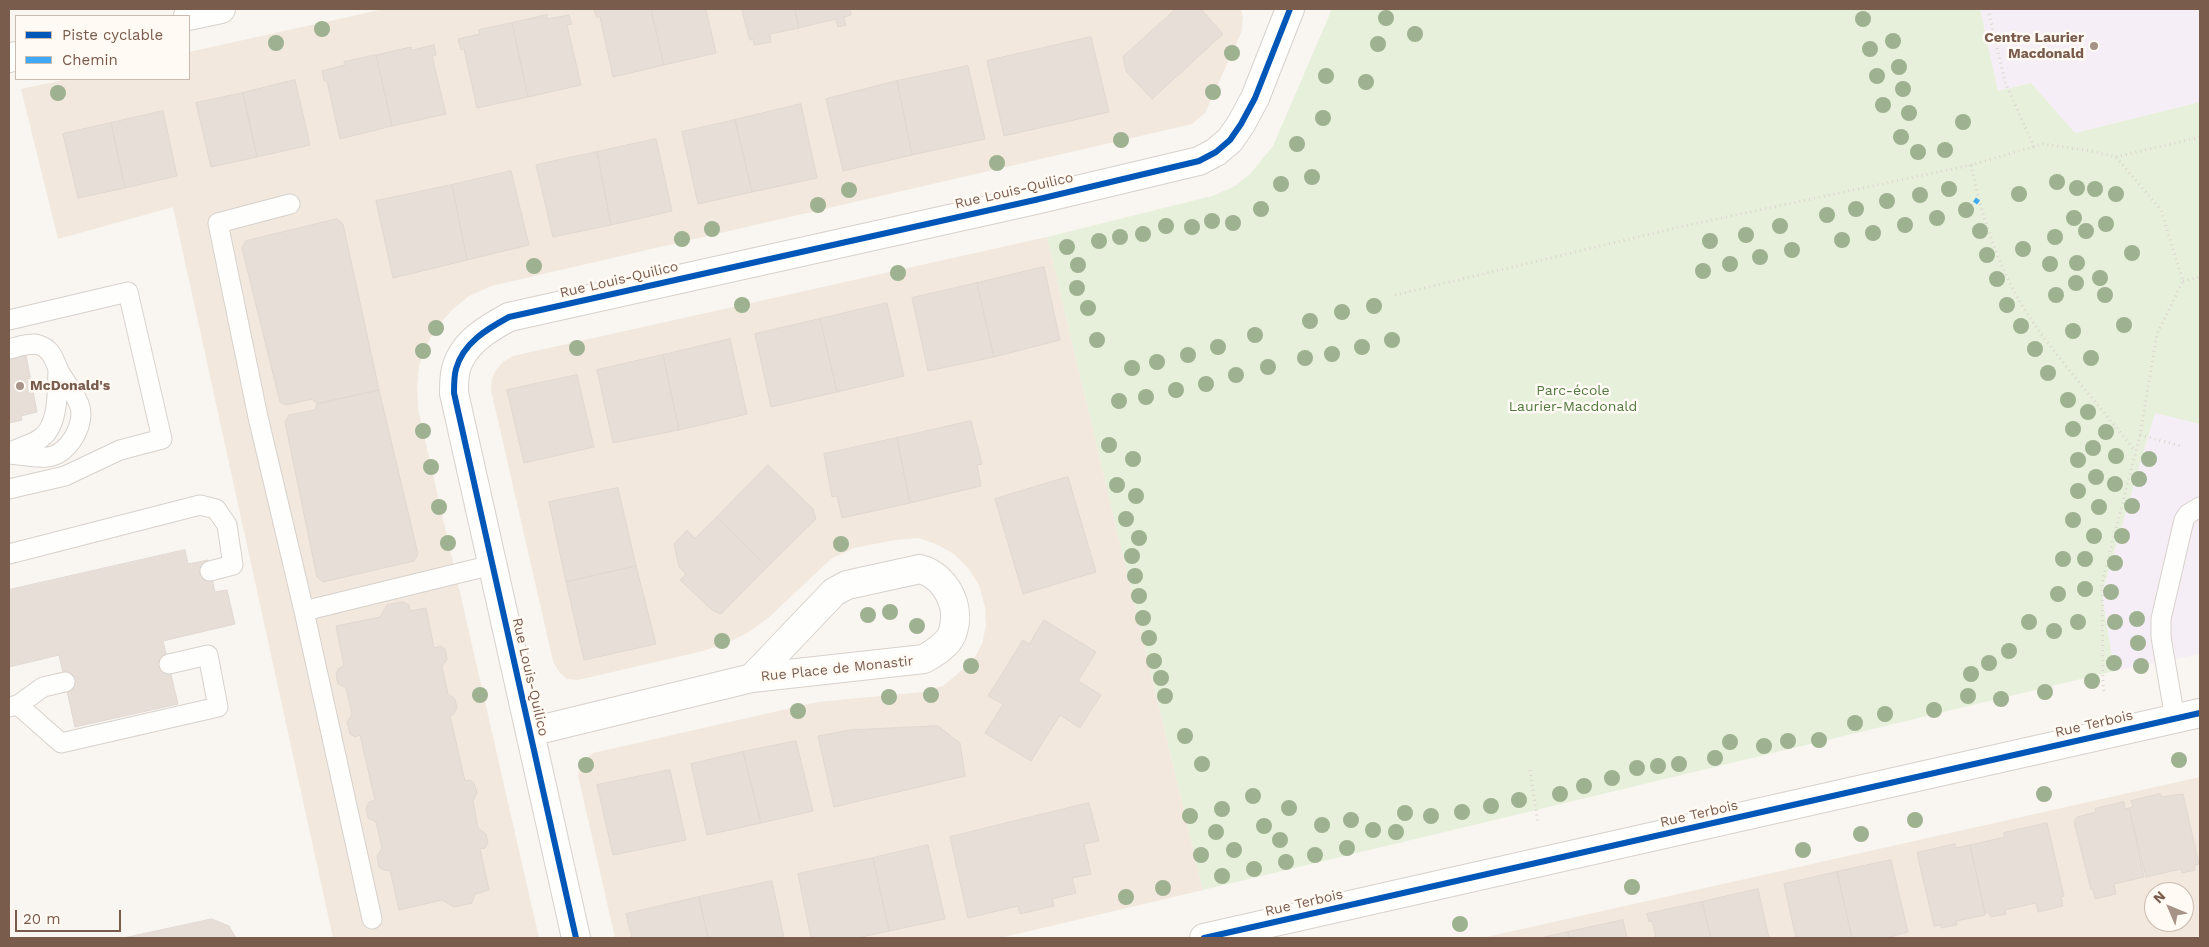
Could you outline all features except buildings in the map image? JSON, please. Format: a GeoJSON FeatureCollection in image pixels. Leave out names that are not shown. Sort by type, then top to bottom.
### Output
{"type":"FeatureCollection","features":[{"type":"Feature","properties":{"kind":"street"},"geometry":{"type":"LineString","coordinates":[[190,16],[221,9]]}},
{"type":"Feature","properties":{"kind":"street","name":"Rue Louis-Quilico"},"geometry":{"type":"LineString","coordinates":[[576,938],[454,393],[456,368],[467,347],[486,329],[509,317],[1035,200],[1200,161],[1216,152],[1230,140],[1241,124],[1255,98],[1290,9]]}},
{"type":"Feature","properties":{"kind":"street","name":"Rue Place de Monastir"},"geometry":{"type":"LineString","coordinates":[[530,732],[752,678],[924,659],[942,648],[952,634],[954,617],[951,598],[943,583],[932,572],[920,569],[847,585],[834,592],[820,605],[752,678]]}},
{"type":"Feature","properties":{"kind":"street","name":"Rue Terbois"},"geometry":{"type":"LineString","coordinates":[[1204,938],[2187,716]]}},
{"type":"Feature","properties":{"kind":"lane"},"geometry":{"type":"LineString","coordinates":[[290,204],[218,223],[258,416],[304,611],[372,919]]}},
{"type":"Feature","properties":{"kind":"lane"},"geometry":{"type":"LineString","coordinates":[[9,320],[128,292],[162,439],[120,450],[65,476],[9,489]]}},
{"type":"Feature","properties":{"kind":"lane"},"geometry":{"type":"LineString","coordinates":[[9,349],[38,344],[47,349],[54,357],[58,369],[80,406],[79,424],[76,434],[66,448],[53,456],[9,453]]}},
{"type":"Feature","properties":{"kind":"lane"},"geometry":{"type":"LineString","coordinates":[[9,453],[39,440],[50,427],[53,419],[58,369]]}},
{"type":"Feature","properties":{"kind":"lane"},"geometry":{"type":"LineString","coordinates":[[9,554],[200,506],[216,509],[227,525],[233,565],[210,571]]}},
{"type":"Feature","properties":{"kind":"lane"},"geometry":{"type":"LineString","coordinates":[[2187,716],[2161,637],[2161,619],[2184,520],[2188,514],[2200,507]]}},
{"type":"Feature","properties":{"kind":"lane"},"geometry":{"type":"LineString","coordinates":[[304,611],[492,566]]}},
{"type":"Feature","properties":{"kind":"lane"},"geometry":{"type":"LineString","coordinates":[[65,682],[43,687],[13,706],[61,742],[218,707],[208,655],[169,664]]}},
{"type":"Feature","properties":{"kind":"path"},"geometry":{"type":"LineString","coordinates":[[1988,9],[2005,82],[2034,147]]}},
{"type":"Feature","properties":{"kind":"path"},"geometry":{"type":"LineString","coordinates":[[1395,295],[1684,226],[1971,165],[2043,144],[2075,148],[2116,157],[2200,138]]}},
{"type":"Feature","properties":{"kind":"path"},"geometry":{"type":"LineString","coordinates":[[2105,695],[2103,687],[2102,582],[2140,435],[2156,334],[2183,281],[2161,210],[2116,157]]}},
{"type":"Feature","properties":{"kind":"path"},"geometry":{"type":"LineString","coordinates":[[1971,165],[1984,221],[2008,278],[2038,330],[2135,451]]}},
{"type":"Feature","properties":{"kind":"path"},"geometry":{"type":"LineString","coordinates":[[2183,281],[2200,276]]}},
{"type":"Feature","properties":{"kind":"path"},"geometry":{"type":"LineString","coordinates":[[2140,435],[2181,446]]}},
{"type":"Feature","properties":{"kind":"path"},"geometry":{"type":"LineString","coordinates":[[1530,770],[1538,824]]}},
{"type":"Feature","properties":{"kind":"shaded area"},"geometry":{"type":"Polygon","coordinates":[[[384,9],[1241,9],[1243,18],[1241,33],[1205,113],[1192,124],[491,286],[469,296],[438,325],[426,346],[419,366],[418,409],[539,938],[333,938],[173,207],[58,239],[21,89],[63,80],[190,80],[190,52],[384,9]]]}},
{"type":"Feature","properties":{"kind":"shaded area","name":"Centre Laurier Macdonald"},"geometry":{"type":"Polygon","coordinates":[[[1980,9],[2200,9],[2200,102],[2075,133],[2031,83],[1998,91],[1980,9]]]}},
{"type":"Feature","properties":{"kind":"shaded area"},"geometry":{"type":"Polygon","coordinates":[[[1047,237],[1203,890],[1000,938],[615,938],[578,775],[585,759],[593,753],[818,702],[923,692],[943,686],[973,661],[982,644],[986,626],[985,607],[979,585],[968,568],[954,554],[938,545],[919,538],[895,540],[854,548],[831,559],[768,618],[749,632],[729,642],[703,651],[578,680],[567,679],[559,672],[553,661],[491,390],[492,379],[496,370],[503,362],[513,356],[1047,237]]]}},
{"type":"Feature","properties":{"kind":"shaded area"},"geometry":{"type":"Polygon","coordinates":[[[2155,412],[2200,424],[2200,654],[2114,671],[2102,593],[2155,412]]]}},
{"type":"Feature","properties":{"kind":"shaded area"},"geometry":{"type":"Polygon","coordinates":[[[2200,777],[2200,938],[1482,938],[2200,777]]]}},
{"type":"Feature","properties":{"kind":"green space","name":"Parc-école Laurier-Macdonald"},"geometry":{"type":"Polygon","coordinates":[[[1332,9],[1980,9],[1998,91],[2031,83],[2075,133],[2200,102],[2200,424],[2155,413],[2102,593],[2114,671],[1203,890],[1047,237],[1212,196],[1235,186],[1250,174],[1273,146],[1332,9]]]}},
{"type":"Feature","properties":{"kind":"marked path"},"geometry":{"type":"LineString","coordinates":[[1966,215],[1978,199]]}},
{"type":"Feature","properties":{"kind":"cycle path"},"geometry":{"type":"LineString","coordinates":[[576,938],[454,393],[456,369],[459,360],[470,344],[484,332],[509,317],[1035,200],[1199,161],[1216,152],[1230,140],[1241,124],[1255,98],[1290,9]]}},
{"type":"Feature","properties":{"kind":"cycle path"},"geometry":{"type":"LineString","coordinates":[[1204,938],[2200,713]]}},
{"type":"Feature","properties":{"kind":"place","name":"Centre Laurier Macdonald"},"geometry":{"type":"Point","coordinates":[2094,46]}},
{"type":"Feature","properties":{"kind":"place","name":"McDonald's"},"geometry":{"type":"Point","coordinates":[20,386]}}]}
